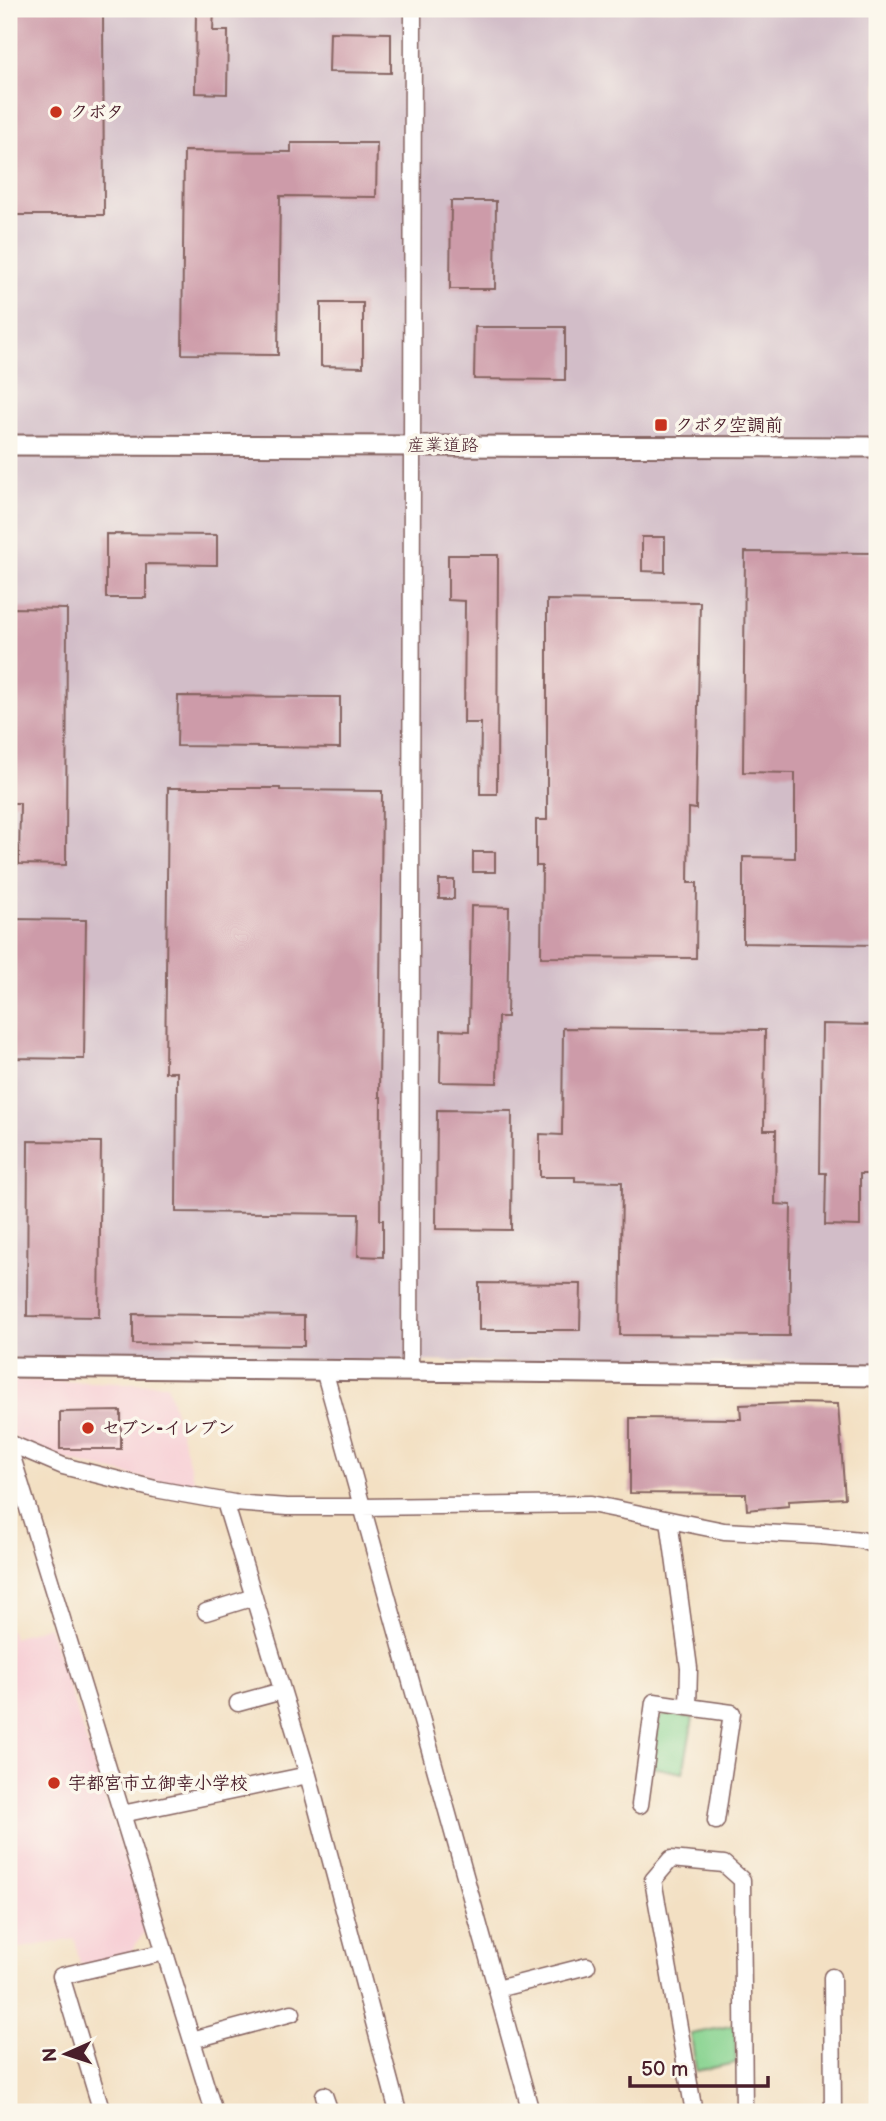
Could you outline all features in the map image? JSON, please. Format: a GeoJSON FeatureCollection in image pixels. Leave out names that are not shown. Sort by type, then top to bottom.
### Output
{"type":"FeatureCollection","features":[{"type":"Feature","properties":{"kind":"street"},"geometry":{"type":"LineString","coordinates":[[410,1371],[413,9]]}},
{"type":"Feature","properties":{"kind":"street","name":"産業道路"},"geometry":{"type":"LineString","coordinates":[[9,445],[877,447]]}},
{"type":"Feature","properties":{"kind":"street"},"geometry":{"type":"LineString","coordinates":[[9,1367],[877,1376]]}},
{"type":"Feature","properties":{"kind":"street"},"geometry":{"type":"LineString","coordinates":[[324,1370],[531,2112]]}},
{"type":"Feature","properties":{"kind":"street"},"geometry":{"type":"LineString","coordinates":[[9,1445],[63,1466],[155,1489],[225,1502],[287,1507],[591,1504],[724,1531],[821,1536],[861,1540],[877,1546]]}},
{"type":"Feature","properties":{"kind":"street"},"geometry":{"type":"LineString","coordinates":[[9,1445],[214,2112]]}},
{"type":"Feature","properties":{"kind":"street"},"geometry":{"type":"LineString","coordinates":[[225,1502],[308,1775],[398,2112]]}},
{"type":"Feature","properties":{"kind":"street"},"geometry":{"type":"LineString","coordinates":[[670,1520],[690,1668],[688,1707]]}},
{"type":"Feature","properties":{"kind":"street"},"geometry":{"type":"LineString","coordinates":[[206,1612],[254,1597]]}},
{"type":"Feature","properties":{"kind":"street"},"geometry":{"type":"LineString","coordinates":[[238,1703],[282,1691]]}},
{"type":"Feature","properties":{"kind":"street"},"geometry":{"type":"LineString","coordinates":[[640,1805],[654,1702],[732,1713],[716,1821]]}},
{"type":"Feature","properties":{"kind":"street"},"geometry":{"type":"LineString","coordinates":[[122,1814],[308,1775]]}},
{"type":"Feature","properties":{"kind":"street"},"geometry":{"type":"LineString","coordinates":[[694,2112],[653,1880],[671,1859],[724,1864],[742,1880],[744,2112]]}},
{"type":"Feature","properties":{"kind":"street"},"geometry":{"type":"LineString","coordinates":[[102,2112],[61,1976],[165,1952]]}},
{"type":"Feature","properties":{"kind":"street"},"geometry":{"type":"LineString","coordinates":[[497,1989],[587,1966]]}},
{"type":"Feature","properties":{"kind":"street"},"geometry":{"type":"LineString","coordinates":[[832,1977],[832,2112],[846,2112]]}},
{"type":"Feature","properties":{"kind":"street"},"geometry":{"type":"LineString","coordinates":[[192,2040],[292,2013]]}},
{"type":"Feature","properties":{"kind":"street"},"geometry":{"type":"LineString","coordinates":[[324,2095],[330,2112]]}},
{"type":"Feature","properties":{"kind":"shaded area"},"geometry":{"type":"Polygon","coordinates":[[[9,9],[877,9],[877,1364],[9,1359],[9,9]]]}},
{"type":"Feature","properties":{"kind":"shaded area"},"geometry":{"type":"Polygon","coordinates":[[[9,1380],[167,1384],[197,1491],[62,1459],[13,1437],[9,1425],[9,1380]]]}},
{"type":"Feature","properties":{"kind":"shaded area","name":"宇都宮市立御幸小学校"},"geometry":{"type":"Polygon","coordinates":[[[9,1626],[13,1638],[49,1626],[147,1928],[126,1959],[80,1965],[75,1939],[9,1950],[9,1626]]]}},
{"type":"Feature","properties":{"kind":"green space"},"geometry":{"type":"Polygon","coordinates":[[[666,1714],[693,1718],[683,1773],[652,1767],[659,1719],[666,1714]]]}},
{"type":"Feature","properties":{"kind":"green space"},"geometry":{"type":"Polygon","coordinates":[[[735,2025],[736,2063],[696,2071],[691,2034],[735,2025]]]}},
{"type":"Feature","properties":{"kind":"building","name":"クボタ"},"geometry":{"type":"Polygon","coordinates":[[[9,9],[103,9],[104,215],[9,215],[9,9]]]}},
{"type":"Feature","properties":{"kind":"building"},"geometry":{"type":"Polygon","coordinates":[[[196,9],[214,9],[213,31],[228,31],[227,94],[195,93],[196,9]]]}},
{"type":"Feature","properties":{"kind":"building"},"geometry":{"type":"Polygon","coordinates":[[[330,32],[391,33],[391,73],[329,72],[330,32]]]}},
{"type":"Feature","properties":{"kind":"building"},"geometry":{"type":"Polygon","coordinates":[[[291,143],[377,143],[376,197],[280,196],[278,355],[182,354],[184,151],[291,152],[291,143]]]}},
{"type":"Feature","properties":{"kind":"building"},"geometry":{"type":"Polygon","coordinates":[[[451,201],[496,201],[495,289],[450,289],[451,201]]]}},
{"type":"Feature","properties":{"kind":"building"},"geometry":{"type":"Polygon","coordinates":[[[321,303],[363,303],[363,367],[321,366],[321,303]]]}},
{"type":"Feature","properties":{"kind":"building"},"geometry":{"type":"Polygon","coordinates":[[[475,327],[565,327],[565,380],[474,379],[475,327]]]}},
{"type":"Feature","properties":{"kind":"building"},"geometry":{"type":"Polygon","coordinates":[[[106,534],[217,535],[217,565],[146,564],[146,598],[106,598],[106,534]]]}},
{"type":"Feature","properties":{"kind":"building"},"geometry":{"type":"Polygon","coordinates":[[[642,537],[665,537],[665,572],[642,571],[642,537]]]}},
{"type":"Feature","properties":{"kind":"building"},"geometry":{"type":"Polygon","coordinates":[[[745,552],[877,553],[877,945],[743,943],[743,857],[795,858],[795,773],[743,772],[745,552]]]}},
{"type":"Feature","properties":{"kind":"building"},"geometry":{"type":"Polygon","coordinates":[[[448,555],[498,555],[497,794],[480,794],[481,723],[464,723],[465,601],[448,600],[448,555]]]}},
{"type":"Feature","properties":{"kind":"building"},"geometry":{"type":"Polygon","coordinates":[[[547,600],[700,602],[696,809],[689,808],[688,883],[697,883],[696,958],[541,957],[542,866],[536,866],[536,820],[547,820],[547,600]]]}},
{"type":"Feature","properties":{"kind":"building"},"geometry":{"type":"Polygon","coordinates":[[[9,608],[67,609],[66,865],[19,864],[20,803],[9,803],[9,608]]]}},
{"type":"Feature","properties":{"kind":"building"},"geometry":{"type":"Polygon","coordinates":[[[178,696],[340,697],[340,748],[177,746],[178,696]]]}},
{"type":"Feature","properties":{"kind":"building"},"geometry":{"type":"Polygon","coordinates":[[[168,788],[382,791],[379,1097],[383,1257],[358,1256],[359,1214],[176,1212],[177,1072],[165,1072],[168,788]]]}},
{"type":"Feature","properties":{"kind":"building"},"geometry":{"type":"Polygon","coordinates":[[[473,852],[495,852],[495,872],[473,872],[473,852]]]}},
{"type":"Feature","properties":{"kind":"building"},"geometry":{"type":"Polygon","coordinates":[[[439,880],[454,880],[454,899],[439,899],[439,880]]]}},
{"type":"Feature","properties":{"kind":"building"},"geometry":{"type":"Polygon","coordinates":[[[471,906],[509,907],[507,1017],[498,1017],[497,1083],[440,1082],[441,1030],[469,1031],[471,906]]]}},
{"type":"Feature","properties":{"kind":"building"},"geometry":{"type":"Polygon","coordinates":[[[9,919],[86,920],[84,1059],[9,1058],[9,919]]]}},
{"type":"Feature","properties":{"kind":"building"},"geometry":{"type":"Polygon","coordinates":[[[822,1024],[877,1025],[877,1174],[860,1174],[860,1226],[825,1225],[826,1173],[820,1173],[822,1024]]]}},
{"type":"Feature","properties":{"kind":"building"},"geometry":{"type":"Polygon","coordinates":[[[563,1028],[765,1030],[764,1130],[776,1130],[775,1204],[791,1205],[789,1336],[620,1335],[622,1182],[575,1181],[575,1177],[540,1177],[540,1134],[562,1135],[563,1028]]]}},
{"type":"Feature","properties":{"kind":"building"},"geometry":{"type":"Polygon","coordinates":[[[437,1110],[512,1111],[511,1230],[436,1229],[437,1110]]]}},
{"type":"Feature","properties":{"kind":"building"},"geometry":{"type":"Polygon","coordinates":[[[28,1141],[101,1142],[99,1317],[27,1316],[28,1141]]]}},
{"type":"Feature","properties":{"kind":"building"},"geometry":{"type":"Polygon","coordinates":[[[479,1283],[581,1284],[580,1330],[479,1330],[479,1283]]]}},
{"type":"Feature","properties":{"kind":"building"},"geometry":{"type":"Polygon","coordinates":[[[133,1314],[304,1316],[304,1346],[133,1344],[133,1314]]]}},
{"type":"Feature","properties":{"kind":"building"},"geometry":{"type":"Polygon","coordinates":[[[838,1404],[845,1498],[788,1501],[789,1506],[747,1510],[746,1494],[630,1493],[630,1418],[741,1419],[740,1405],[838,1404]]]}},
{"type":"Feature","properties":{"kind":"building"},"geometry":{"type":"Polygon","coordinates":[[[121,1411],[121,1449],[60,1449],[60,1412],[121,1411]]]}},
{"type":"Feature","properties":{"kind":"place","name":"クボタ"},"geometry":{"type":"Point","coordinates":[56,112]}},
{"type":"Feature","properties":{"kind":"place","name":"クボタ空調前"},"geometry":{"type":"Point","coordinates":[661,425]}},
{"type":"Feature","properties":{"kind":"place","name":"セブン-イレブン"},"geometry":{"type":"Point","coordinates":[88,1428]}},
{"type":"Feature","properties":{"kind":"place","name":"宇都宮市立御幸小学校"},"geometry":{"type":"Point","coordinates":[54,1783]}}]}
